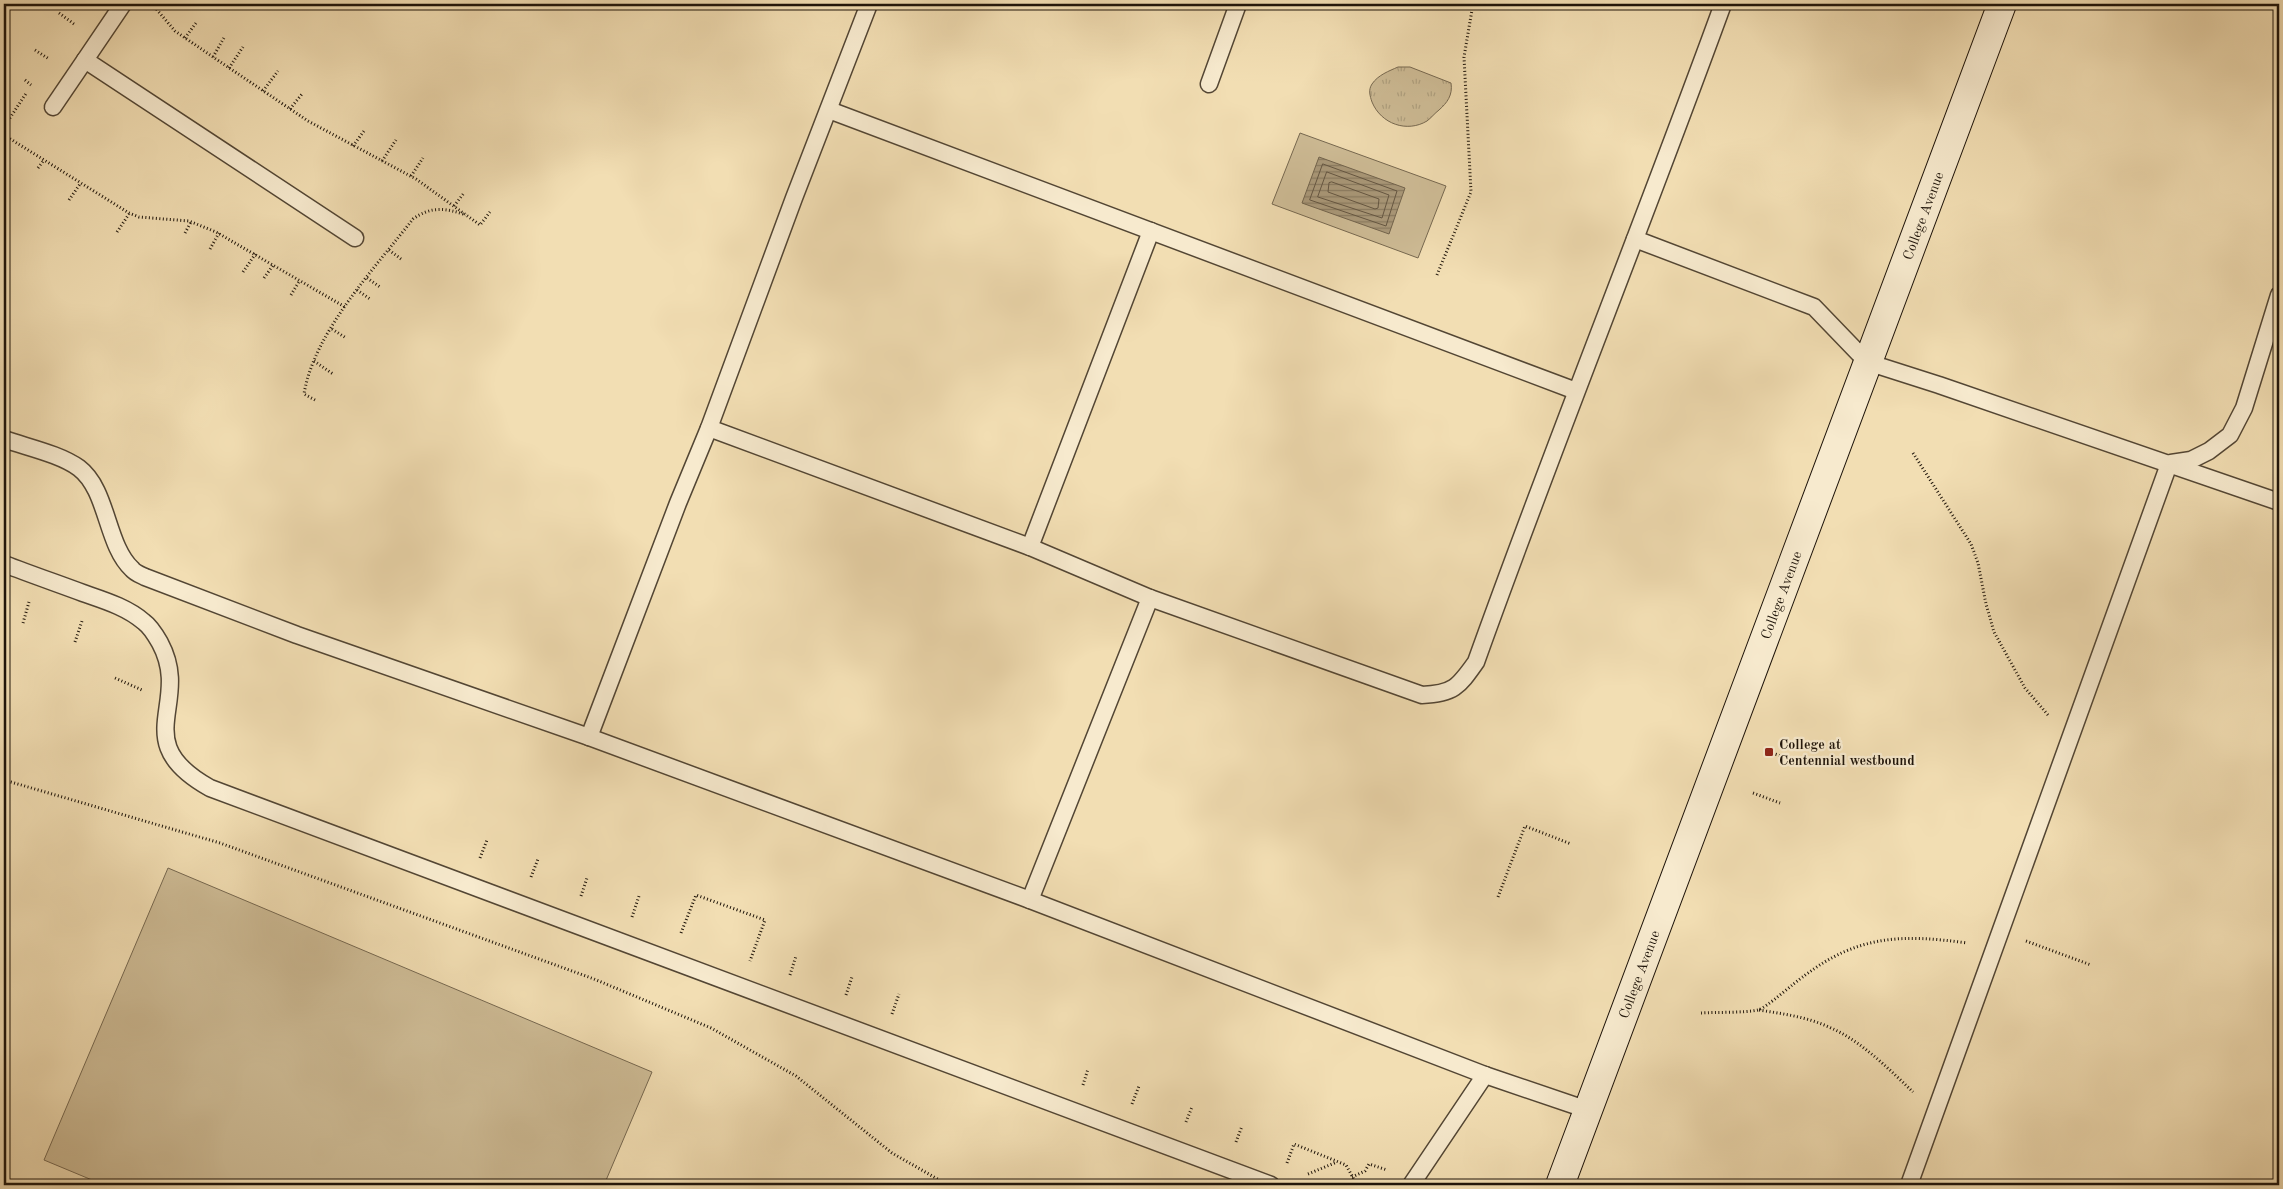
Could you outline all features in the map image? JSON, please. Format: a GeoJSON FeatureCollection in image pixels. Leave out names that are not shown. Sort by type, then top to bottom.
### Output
{"type":"FeatureCollection","features":[{"type":"Feature","properties":{"kind":"main road","name":"College Avenue"},"geometry":{"type":"LineString","coordinates":[[1560,1185],[2002,4]]}},
{"type":"Feature","properties":{"kind":"lane"},"geometry":{"type":"LineString","coordinates":[[53,107],[123,4]]}},
{"type":"Feature","properties":{"kind":"lane"},"geometry":{"type":"LineString","coordinates":[[589,737],[678,502],[710,428],[794,198],[869,4]]}},
{"type":"Feature","properties":{"kind":"lane"},"geometry":{"type":"LineString","coordinates":[[1209,84],[1238,4]]}},
{"type":"Feature","properties":{"kind":"lane"},"geometry":{"type":"LineString","coordinates":[[710,428],[1030,547],[1150,598],[1422,695],[1434,695],[1457,687],[1466,678],[1476,662],[1576,391],[1723,4]]}},
{"type":"Feature","properties":{"kind":"lane"},"geometry":{"type":"LineString","coordinates":[[85,60],[355,238]]}},
{"type":"Feature","properties":{"kind":"lane"},"geometry":{"type":"LineString","coordinates":[[829,110],[1576,391]]}},
{"type":"Feature","properties":{"kind":"lane"},"geometry":{"type":"LineString","coordinates":[[1030,547],[1151,231]]}},
{"type":"Feature","properties":{"kind":"lane"},"geometry":{"type":"LineString","coordinates":[[1635,239],[1814,307],[1867,362],[2279,502]]}},
{"type":"Feature","properties":{"kind":"lane"},"geometry":{"type":"LineString","coordinates":[[2169,464],[2191,460],[2209,451],[2230,435],[2244,408],[2279,295]]}},
{"type":"Feature","properties":{"kind":"lane"},"geometry":{"type":"LineString","coordinates":[[4,439],[79,468],[90,480],[123,559],[132,570],[145,577],[296,635],[589,737],[1030,900],[1485,1075],[1588,1110]]}},
{"type":"Feature","properties":{"kind":"lane"},"geometry":{"type":"LineString","coordinates":[[1909,1185],[2169,464]]}},
{"type":"Feature","properties":{"kind":"lane"},"geometry":{"type":"LineString","coordinates":[[4,564],[117,605],[145,622],[164,650],[171,675],[165,734],[168,748],[176,762],[189,777],[210,788],[1271,1185]]}},
{"type":"Feature","properties":{"kind":"lane"},"geometry":{"type":"LineString","coordinates":[[1030,900],[1150,598]]}},
{"type":"Feature","properties":{"kind":"lane"},"geometry":{"type":"LineString","coordinates":[[1413,1182],[1485,1075]]}},
{"type":"Feature","properties":{"kind":"path"},"geometry":{"type":"LineString","coordinates":[[152,4],[175,31],[290,109],[353,146],[411,176],[480,225],[490,212]]}},
{"type":"Feature","properties":{"kind":"path"},"geometry":{"type":"LineString","coordinates":[[1437,275],[1471,192],[1464,57],[1473,4]]}},
{"type":"Feature","properties":{"kind":"path"},"geometry":{"type":"LineString","coordinates":[[59,13],[74,24]]}},
{"type":"Feature","properties":{"kind":"path"},"geometry":{"type":"LineString","coordinates":[[185,38],[196,23]]}},
{"type":"Feature","properties":{"kind":"path"},"geometry":{"type":"LineString","coordinates":[[213,57],[225,36]]}},
{"type":"Feature","properties":{"kind":"path"},"geometry":{"type":"LineString","coordinates":[[229,68],[243,47]]}},
{"type":"Feature","properties":{"kind":"path"},"geometry":{"type":"LineString","coordinates":[[35,50],[49,59]]}},
{"type":"Feature","properties":{"kind":"path"},"geometry":{"type":"LineString","coordinates":[[264,91],[278,71]]}},
{"type":"Feature","properties":{"kind":"path"},"geometry":{"type":"LineString","coordinates":[[25,80],[31,85]]}},
{"type":"Feature","properties":{"kind":"path"},"geometry":{"type":"LineString","coordinates":[[290,109],[302,94]]}},
{"type":"Feature","properties":{"kind":"path"},"geometry":{"type":"LineString","coordinates":[[353,146],[364,131]]}},
{"type":"Feature","properties":{"kind":"path"},"geometry":{"type":"LineString","coordinates":[[4,135],[129,213],[139,217],[192,222],[219,233],[345,306]]}},
{"type":"Feature","properties":{"kind":"path"},"geometry":{"type":"LineString","coordinates":[[382,160],[396,140]]}},
{"type":"Feature","properties":{"kind":"path"},"geometry":{"type":"LineString","coordinates":[[411,176],[423,158]]}},
{"type":"Feature","properties":{"kind":"path"},"geometry":{"type":"LineString","coordinates":[[38,168],[44,160]]}},
{"type":"Feature","properties":{"kind":"path"},"geometry":{"type":"LineString","coordinates":[[69,200],[80,184]]}},
{"type":"Feature","properties":{"kind":"path"},"geometry":{"type":"LineString","coordinates":[[454,206],[464,193]]}},
{"type":"Feature","properties":{"kind":"path"},"geometry":{"type":"LineString","coordinates":[[315,400],[304,394],[314,361],[345,306],[413,220],[430,210],[448,209],[469,216]]}},
{"type":"Feature","properties":{"kind":"path"},"geometry":{"type":"LineString","coordinates":[[117,232],[129,213]]}},
{"type":"Feature","properties":{"kind":"path"},"geometry":{"type":"LineString","coordinates":[[185,232],[192,222]]}},
{"type":"Feature","properties":{"kind":"path"},"geometry":{"type":"LineString","coordinates":[[210,249],[219,233]]}},
{"type":"Feature","properties":{"kind":"path"},"geometry":{"type":"LineString","coordinates":[[389,250],[401,259]]}},
{"type":"Feature","properties":{"kind":"path"},"geometry":{"type":"LineString","coordinates":[[243,272],[256,253]]}},
{"type":"Feature","properties":{"kind":"path"},"geometry":{"type":"LineString","coordinates":[[264,278],[274,264]]}},
{"type":"Feature","properties":{"kind":"path"},"geometry":{"type":"LineString","coordinates":[[367,278],[380,287]]}},
{"type":"Feature","properties":{"kind":"path"},"geometry":{"type":"LineString","coordinates":[[291,295],[300,280]]}},
{"type":"Feature","properties":{"kind":"path"},"geometry":{"type":"LineString","coordinates":[[357,290],[370,300]]}},
{"type":"Feature","properties":{"kind":"path"},"geometry":{"type":"LineString","coordinates":[[332,329],[346,338]]}},
{"type":"Feature","properties":{"kind":"path"},"geometry":{"type":"LineString","coordinates":[[314,361],[333,374]]}},
{"type":"Feature","properties":{"kind":"path"},"geometry":{"type":"LineString","coordinates":[[1913,453],[1971,544],[1978,563],[1992,622],[2008,659],[2025,688],[2044,712],[2071,735]]}},
{"type":"Feature","properties":{"kind":"path"},"geometry":{"type":"LineString","coordinates":[[21,598],[30,601],[22,623]]}},
{"type":"Feature","properties":{"kind":"path"},"geometry":{"type":"LineString","coordinates":[[73,618],[91,624]]}},
{"type":"Feature","properties":{"kind":"path"},"geometry":{"type":"LineString","coordinates":[[75,642],[82,621]]}},
{"type":"Feature","properties":{"kind":"path"},"geometry":{"type":"LineString","coordinates":[[115,678],[145,692],[146,685]]}},
{"type":"Feature","properties":{"kind":"path"},"geometry":{"type":"LineString","coordinates":[[1769,752],[1796,761]]}},
{"type":"Feature","properties":{"kind":"path"},"geometry":{"type":"LineString","coordinates":[[4,780],[220,843],[594,979],[711,1028],[796,1076],[892,1153],[948,1185]]}},
{"type":"Feature","properties":{"kind":"path"},"geometry":{"type":"LineString","coordinates":[[1753,794],[1780,803]]}},
{"type":"Feature","properties":{"kind":"path"},"geometry":{"type":"LineString","coordinates":[[1498,896],[1525,826],[1571,844]]}},
{"type":"Feature","properties":{"kind":"path"},"geometry":{"type":"LineString","coordinates":[[478,863],[486,840]]}},
{"type":"Feature","properties":{"kind":"path"},"geometry":{"type":"LineString","coordinates":[[529,882],[538,859]]}},
{"type":"Feature","properties":{"kind":"path"},"geometry":{"type":"LineString","coordinates":[[579,901],[587,878]]}},
{"type":"Feature","properties":{"kind":"path"},"geometry":{"type":"LineString","coordinates":[[679,938],[696,895],[765,920],[748,965]]}},
{"type":"Feature","properties":{"kind":"path"},"geometry":{"type":"LineString","coordinates":[[631,920],[639,896]]}},
{"type":"Feature","properties":{"kind":"path"},"geometry":{"type":"LineString","coordinates":[[1759,1010],[1807,974],[1861,944],[1896,939],[1928,938],[1994,947]]}},
{"type":"Feature","properties":{"kind":"path"},"geometry":{"type":"LineString","coordinates":[[2021,940],[2091,965]]}},
{"type":"Feature","properties":{"kind":"path"},"geometry":{"type":"LineString","coordinates":[[788,980],[796,956]]}},
{"type":"Feature","properties":{"kind":"path"},"geometry":{"type":"LineString","coordinates":[[844,1001],[852,977]]}},
{"type":"Feature","properties":{"kind":"path"},"geometry":{"type":"LineString","coordinates":[[890,1018],[899,994]]}},
{"type":"Feature","properties":{"kind":"path"},"geometry":{"type":"LineString","coordinates":[[1701,1013],[1759,1010],[1798,1016],[1831,1028],[1855,1042],[1936,1113]]}},
{"type":"Feature","properties":{"kind":"path"},"geometry":{"type":"LineString","coordinates":[[1082,1090],[1088,1069]]}},
{"type":"Feature","properties":{"kind":"path"},"geometry":{"type":"LineString","coordinates":[[1131,1108],[1139,1086]]}},
{"type":"Feature","properties":{"kind":"path"},"geometry":{"type":"LineString","coordinates":[[1183,1128],[1192,1107]]}},
{"type":"Feature","properties":{"kind":"path"},"geometry":{"type":"LineString","coordinates":[[1235,1147],[1242,1126]]}},
{"type":"Feature","properties":{"kind":"path"},"geometry":{"type":"LineString","coordinates":[[1294,1144],[1346,1166],[1357,1185]]}},
{"type":"Feature","properties":{"kind":"path"},"geometry":{"type":"LineString","coordinates":[[1308,1174],[1338,1162]]}},
{"type":"Feature","properties":{"kind":"path"},"geometry":{"type":"LineString","coordinates":[[1352,1177],[1365,1171],[1370,1164],[1413,1182]]}},
{"type":"Feature","properties":{"kind":"green space"},"geometry":{"type":"Polygon","coordinates":[[[1398,67],[1410,67],[1451,83],[1451,91],[1447,102],[1427,121],[1419,125],[1403,126],[1388,121],[1376,110],[1372,102],[1370,91],[1374,81],[1398,67]]]}},
{"type":"Feature","properties":{"kind":"green space"},"geometry":{"type":"Polygon","coordinates":[[[1300,133],[1446,186],[1418,258],[1272,204],[1300,133]]]}},
{"type":"Feature","properties":{"kind":"green space"},"geometry":{"type":"Polygon","coordinates":[[[168,868],[652,1072],[604,1185],[104,1185],[44,1160],[168,868]]]}},
{"type":"Feature","properties":{"kind":"water"},"geometry":{"type":"Polygon","coordinates":[[[1319,157],[1405,188],[1389,234],[1302,203],[1319,157]]]}},
{"type":"Feature","properties":{"kind":"place","name":"College at Centennial westbound"},"geometry":{"type":"Point","coordinates":[1769,752]}}]}
